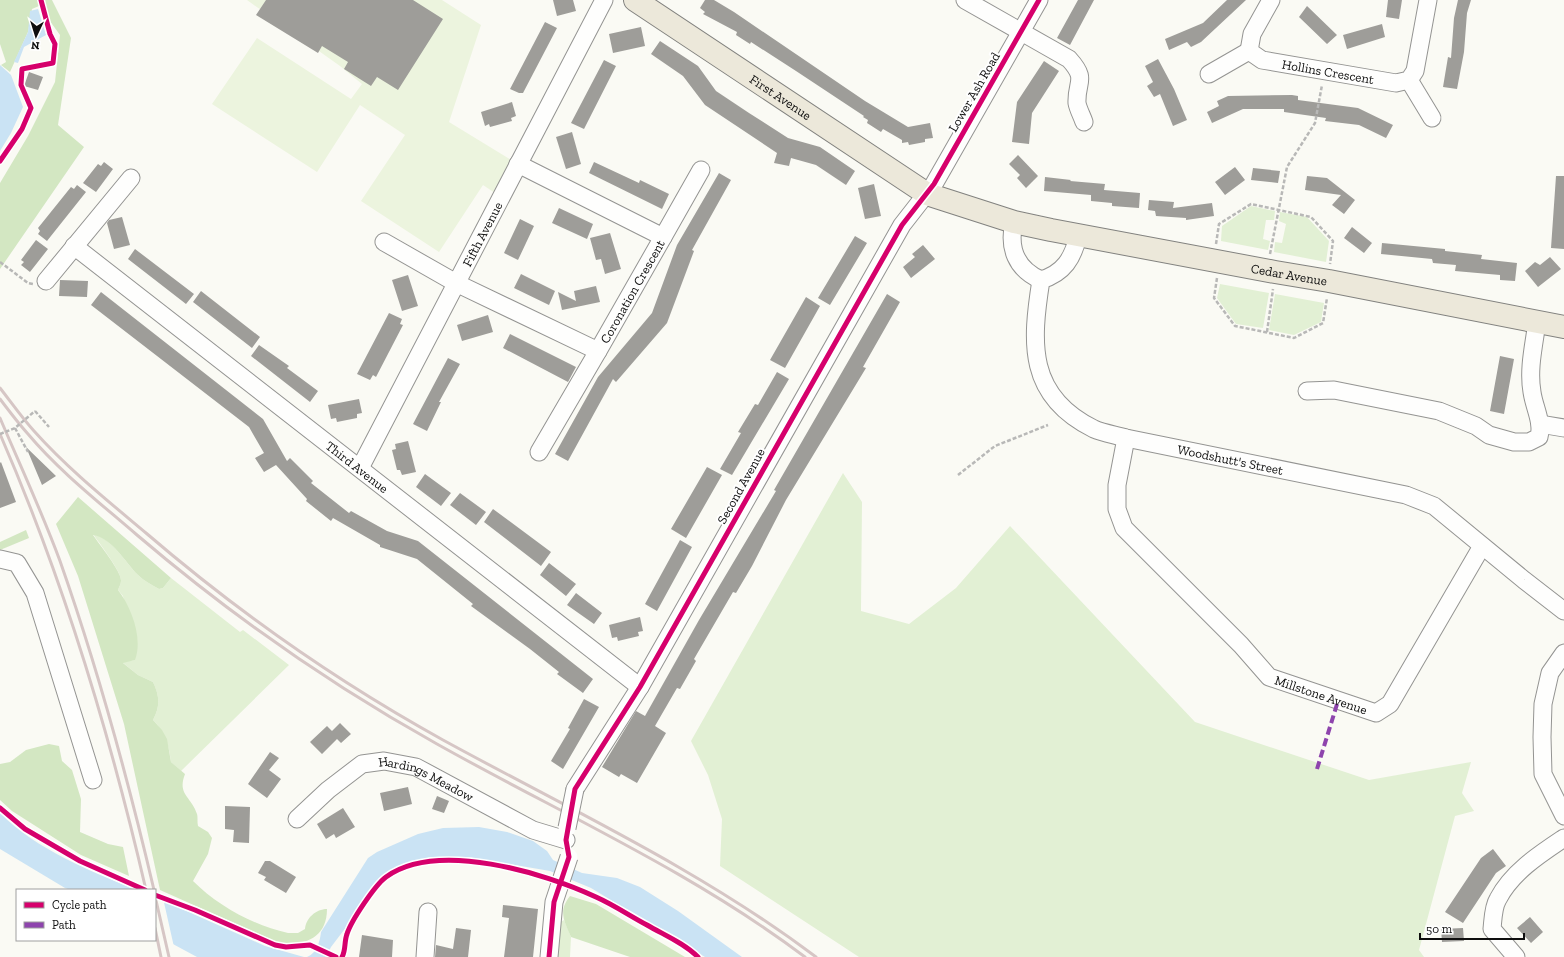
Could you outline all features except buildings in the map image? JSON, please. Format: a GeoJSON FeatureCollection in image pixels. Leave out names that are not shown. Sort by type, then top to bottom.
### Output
{"type":"FeatureCollection","features":[{"type":"Feature","properties":{"kind":"main road","name":"First Avenue"},"geometry":{"type":"LineString","coordinates":[[635,0],[927,194]]}},
{"type":"Feature","properties":{"kind":"main road","name":"Cedar Avenue"},"geometry":{"type":"LineString","coordinates":[[927,194],[1014,222],[1078,236],[1329,281],[1564,327]]}},
{"type":"Feature","properties":{"kind":"street","name":"Fifth Avenue"},"geometry":{"type":"LineString","coordinates":[[360,468],[604,0]]}},
{"type":"Feature","properties":{"kind":"street"},"geometry":{"type":"LineString","coordinates":[[965,0],[1022,30],[1069,59],[1078,69],[1081,80],[1077,104],[1084,122]]}},
{"type":"Feature","properties":{"kind":"street","name":"Lower Ash Road"},"geometry":{"type":"LineString","coordinates":[[927,194],[1039,0]]}},
{"type":"Feature","properties":{"kind":"street"},"geometry":{"type":"LineString","coordinates":[[1209,74],[1249,51],[1252,34],[1271,0]]}},
{"type":"Feature","properties":{"kind":"street"},"geometry":{"type":"LineString","coordinates":[[1428,0],[1415,71],[1409,80],[1432,118]]}},
{"type":"Feature","properties":{"kind":"street","name":"Hollins Crescent"},"geometry":{"type":"LineString","coordinates":[[1249,51],[1262,60],[1396,83],[1409,80]]}},
{"type":"Feature","properties":{"kind":"street","name":"Coronation Crescent"},"geometry":{"type":"LineString","coordinates":[[384,242],[456,283],[598,350],[663,237],[518,164]]}},
{"type":"Feature","properties":{"kind":"street"},"geometry":{"type":"LineString","coordinates":[[663,237],[701,170]]}},
{"type":"Feature","properties":{"kind":"street"},"geometry":{"type":"LineString","coordinates":[[46,281],[131,178]]}},
{"type":"Feature","properties":{"kind":"street","name":"Second Avenue"},"geometry":{"type":"LineString","coordinates":[[566,834],[575,788],[640,687],[902,225],[927,194]]}},
{"type":"Feature","properties":{"kind":"street"},"geometry":{"type":"LineString","coordinates":[[1014,222],[1012,245],[1020,265],[1028,274],[1041,280],[1052,277],[1064,268],[1072,258],[1078,236]]}},
{"type":"Feature","properties":{"kind":"street","name":"Third Avenue"},"geometry":{"type":"LineString","coordinates":[[74,246],[640,687]]}},
{"type":"Feature","properties":{"kind":"street","name":"Woodshutt's Street"},"geometry":{"type":"LineString","coordinates":[[1041,280],[1034,323],[1035,351],[1040,376],[1043,382],[1066,412],[1094,429],[1126,438],[1406,495],[1434,506],[1564,611]]}},
{"type":"Feature","properties":{"kind":"street"},"geometry":{"type":"LineString","coordinates":[[1307,391],[1334,390],[1440,410],[1476,426],[1489,435],[1514,442],[1529,442],[1539,437],[1541,430],[1532,392],[1530,366],[1537,322]]}},
{"type":"Feature","properties":{"kind":"street"},"geometry":{"type":"LineString","coordinates":[[539,452],[598,350]]}},
{"type":"Feature","properties":{"kind":"street"},"geometry":{"type":"LineString","coordinates":[[1540,424],[1564,428]]}},
{"type":"Feature","properties":{"kind":"street","name":"Millstone Avenue"},"geometry":{"type":"LineString","coordinates":[[1126,438],[1117,485],[1118,509],[1124,528],[1236,640],[1269,677],[1376,713],[1390,704],[1482,546]]}},
{"type":"Feature","properties":{"kind":"street"},"geometry":{"type":"LineString","coordinates":[[0,558],[17,563],[35,593],[93,780]]}},
{"type":"Feature","properties":{"kind":"street"},"geometry":{"type":"LineString","coordinates":[[1564,653],[1550,673],[1543,704],[1542,736],[1543,774],[1564,816]]}},
{"type":"Feature","properties":{"kind":"street","name":"Hardings Meadow"},"geometry":{"type":"LineString","coordinates":[[297,819],[328,790],[362,764],[384,761],[416,767],[533,830],[566,834]]}},
{"type":"Feature","properties":{"kind":"street"},"geometry":{"type":"LineString","coordinates":[[549,957],[554,902],[559,884],[570,857],[566,834]]}},
{"type":"Feature","properties":{"kind":"street"},"geometry":{"type":"LineString","coordinates":[[1516,957],[1492,929],[1497,900],[1509,882],[1527,865],[1564,838]]}},
{"type":"Feature","properties":{"kind":"street"},"geometry":{"type":"LineString","coordinates":[[424,957],[428,912]]}},
{"type":"Feature","properties":{"kind":"path"},"geometry":{"type":"LineString","coordinates":[[0,161],[22,129],[31,108],[21,85],[22,69]]}},
{"type":"Feature","properties":{"kind":"path"},"geometry":{"type":"LineString","coordinates":[[1270,257],[1286,168],[1315,122],[1324,70]]}},
{"type":"Feature","properties":{"kind":"path"},"geometry":{"type":"LineString","coordinates":[[1216,246],[1219,224],[1251,204],[1311,216],[1333,241],[1329,268]]}},
{"type":"Feature","properties":{"kind":"path"},"geometry":{"type":"LineString","coordinates":[[0,262],[28,283],[38,286],[46,281]]}},
{"type":"Feature","properties":{"kind":"path"},"geometry":{"type":"LineString","coordinates":[[1218,275],[1214,298],[1235,326],[1294,338],[1323,323],[1328,296]]}},
{"type":"Feature","properties":{"kind":"path"},"geometry":{"type":"LineString","coordinates":[[1267,332],[1274,286]]}},
{"type":"Feature","properties":{"kind":"path"},"geometry":{"type":"LineString","coordinates":[[0,434],[15,428],[35,411],[49,427]]}},
{"type":"Feature","properties":{"kind":"path"},"geometry":{"type":"LineString","coordinates":[[958,475],[995,446],[1048,425]]}},
{"type":"Feature","properties":{"kind":"path"},"geometry":{"type":"LineString","coordinates":[[15,428],[28,452]]}},
{"type":"Feature","properties":{"kind":"path"},"geometry":{"type":"LineString","coordinates":[[0,808],[25,829],[80,861],[143,889]]}},
{"type":"Feature","properties":{"kind":"path"},"geometry":{"type":"LineString","coordinates":[[342,957],[345,952],[345,941],[348,932],[363,906],[385,878],[398,869],[450,860],[474,861],[510,868],[605,901],[676,941],[698,957]]}},
{"type":"Feature","properties":{"kind":"path"},"geometry":{"type":"LineString","coordinates":[[156,895],[195,910],[275,945],[286,947],[310,945],[333,954],[336,957]]}},
{"type":"Feature","properties":{"kind":"green space"},"geometry":{"type":"Polygon","coordinates":[[[0,0],[52,0],[71,38],[58,125],[84,147],[0,269],[0,183],[28,136],[55,82],[60,35],[39,6],[32,9],[28,32],[10,72],[1,65],[6,62],[0,44],[0,0]]]}},
{"type":"Feature","properties":{"kind":"green space"},"geometry":{"type":"Polygon","coordinates":[[[247,0],[442,0],[481,25],[449,122],[518,164],[501,197],[483,185],[439,252],[361,201],[405,135],[360,105],[317,172],[212,104],[257,38],[351,99],[362,84],[340,66],[247,0]]]}},
{"type":"Feature","properties":{"kind":"green space"},"geometry":{"type":"Polygon","coordinates":[[[1251,206],[1275,211],[1274,220],[1266,220],[1263,239],[1270,241],[1268,250],[1221,241],[1222,226],[1251,206]]]}},
{"type":"Feature","properties":{"kind":"green space"},"geometry":{"type":"Polygon","coordinates":[[[1280,212],[1307,217],[1329,241],[1326,262],[1274,252],[1275,242],[1282,243],[1286,224],[1279,221],[1280,212]]]}},
{"type":"Feature","properties":{"kind":"green space"},"geometry":{"type":"Polygon","coordinates":[[[1220,284],[1269,293],[1263,328],[1236,324],[1217,298],[1220,284]]]}},
{"type":"Feature","properties":{"kind":"green space"},"geometry":{"type":"Polygon","coordinates":[[[1275,294],[1324,303],[1321,322],[1294,335],[1269,330],[1275,294]]]}},
{"type":"Feature","properties":{"kind":"green space"},"geometry":{"type":"Polygon","coordinates":[[[843,473],[862,502],[861,611],[909,624],[956,588],[1010,526],[1195,722],[1369,780],[1471,762],[1462,793],[1474,811],[1455,816],[1419,950],[1424,957],[859,957],[720,866],[722,819],[708,775],[691,741],[843,473]]]}},
{"type":"Feature","properties":{"kind":"green space"},"geometry":{"type":"Polygon","coordinates":[[[78,497],[171,578],[163,588],[159,589],[138,575],[118,551],[106,541],[93,535],[118,571],[121,581],[118,590],[128,606],[135,624],[138,643],[135,660],[123,663],[138,675],[153,682],[157,692],[158,706],[153,720],[162,730],[167,739],[171,762],[185,774],[183,781],[184,791],[197,814],[198,826],[208,832],[212,838],[208,854],[193,881],[213,899],[249,920],[288,933],[298,933],[305,929],[307,921],[315,912],[327,909],[323,927],[313,938],[297,943],[279,943],[160,890],[124,724],[78,576],[56,524],[78,497]]]}},
{"type":"Feature","properties":{"kind":"green space"},"geometry":{"type":"Polygon","coordinates":[[[26,530],[29,538],[0,550],[0,542],[26,530]]]}},
{"type":"Feature","properties":{"kind":"green space"},"geometry":{"type":"Polygon","coordinates":[[[93,534],[112,545],[145,581],[159,589],[163,588],[171,578],[240,632],[243,630],[289,665],[181,771],[171,762],[166,739],[161,729],[153,720],[158,706],[158,697],[153,682],[138,675],[122,662],[135,660],[123,596],[118,590],[121,582],[120,577],[118,571],[93,534]]]}},
{"type":"Feature","properties":{"kind":"green space"},"geometry":{"type":"Polygon","coordinates":[[[49,744],[59,746],[62,761],[72,770],[81,799],[80,832],[108,844],[123,847],[129,876],[81,855],[12,811],[0,800],[0,764],[10,762],[26,750],[49,744]]]}},
{"type":"Feature","properties":{"kind":"green space"},"geometry":{"type":"Polygon","coordinates":[[[570,896],[596,904],[685,957],[630,957],[571,937],[563,916],[564,906],[570,896]]]}},
{"type":"Feature","properties":{"kind":"green space"},"geometry":{"type":"Polygon","coordinates":[[[564,920],[571,937],[570,957],[557,957],[556,925],[564,920]]]}},
{"type":"Feature","properties":{"kind":"water"},"geometry":{"type":"Polygon","coordinates":[[[38,9],[46,35],[24,47],[18,63],[14,62],[28,32],[30,11],[38,9]]]}},
{"type":"Feature","properties":{"kind":"water"},"geometry":{"type":"Polygon","coordinates":[[[0,65],[11,75],[23,107],[11,133],[0,151],[0,65]]]}},
{"type":"Feature","properties":{"kind":"water"},"geometry":{"type":"Polygon","coordinates":[[[0,813],[30,838],[47,849],[83,867],[135,889],[68,889],[0,849],[0,813]]]}},
{"type":"Feature","properties":{"kind":"water"},"geometry":{"type":"Polygon","coordinates":[[[479,827],[507,832],[533,841],[547,851],[553,860],[582,873],[617,878],[640,887],[678,911],[742,957],[705,957],[591,888],[550,871],[468,857],[431,857],[406,864],[385,874],[373,886],[347,926],[331,947],[326,957],[307,957],[316,950],[321,932],[368,858],[377,852],[418,834],[443,828],[479,827]]]}},
{"type":"Feature","properties":{"kind":"water"},"geometry":{"type":"Polygon","coordinates":[[[156,897],[265,946],[304,957],[197,957],[171,943],[156,897]]]}},
{"type":"Feature","properties":{"kind":"pier"},"geometry":{"type":"Polygon","coordinates":[[[156,895],[163,898],[174,947],[156,935],[156,895]]]}},
{"type":"Feature","properties":{"kind":"pier"},"geometry":{"type":"Polygon","coordinates":[[[316,944],[331,951],[328,957],[313,950],[316,944]]]}},
{"type":"Feature","properties":{"kind":"railway"},"geometry":{"type":"LineString","coordinates":[[0,388],[34,431],[88,484],[216,590],[289,644],[364,694],[443,740],[681,868],[727,896],[816,957]]}},
{"type":"Feature","properties":{"kind":"railway"},"geometry":{"type":"LineString","coordinates":[[0,399],[40,448],[80,486],[173,565],[281,647],[396,721],[624,844],[717,897],[762,926],[805,957]]}},
{"type":"Feature","properties":{"kind":"railway"},"geometry":{"type":"LineString","coordinates":[[0,418],[46,525],[74,602],[112,724],[154,889]]}},
{"type":"Feature","properties":{"kind":"railway"},"geometry":{"type":"LineString","coordinates":[[0,434],[45,545],[84,659],[117,774],[146,889]]}},
{"type":"Feature","properties":{"kind":"railway"},"geometry":{"type":"LineString","coordinates":[[156,900],[169,957]]}},
{"type":"Feature","properties":{"kind":"railway"},"geometry":{"type":"LineString","coordinates":[[156,933],[161,957]]}},
{"type":"Feature","properties":{"kind":"marked path"},"geometry":{"type":"LineString","coordinates":[[1317,769],[1338,701]]}},
{"type":"Feature","properties":{"kind":"cycle path"},"geometry":{"type":"LineString","coordinates":[[0,161],[22,129],[31,108],[21,85],[22,69],[53,63],[55,44],[50,34],[41,0]]}},
{"type":"Feature","properties":{"kind":"cycle path"},"geometry":{"type":"LineString","coordinates":[[549,957],[554,902],[569,857],[566,840],[575,789],[640,687],[902,225],[934,184],[1039,0]]}},
{"type":"Feature","properties":{"kind":"cycle path"},"geometry":{"type":"LineString","coordinates":[[0,808],[25,829],[80,861],[143,889]]}},
{"type":"Feature","properties":{"kind":"cycle path"},"geometry":{"type":"LineString","coordinates":[[342,957],[349,928],[370,895],[381,881],[408,866],[433,861],[461,861],[491,864],[521,870],[574,888],[609,903],[674,940],[698,957]]}},
{"type":"Feature","properties":{"kind":"cycle path"},"geometry":{"type":"LineString","coordinates":[[156,895],[195,910],[275,945],[286,947],[310,945],[336,957]]}}]}
